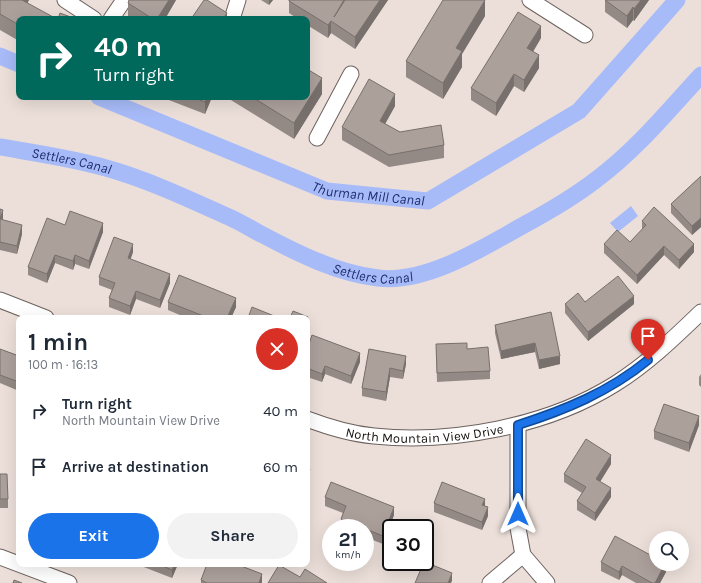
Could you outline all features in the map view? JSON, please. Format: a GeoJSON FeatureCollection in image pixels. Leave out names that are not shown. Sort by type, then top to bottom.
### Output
{"type":"FeatureCollection","features":[{"type":"Feature","properties":{"kind":"street"},"geometry":{"type":"LineString","coordinates":[[65,0],[89,16]]}},
{"type":"Feature","properties":{"kind":"street"},"geometry":{"type":"LineString","coordinates":[[113,16],[124,0]]}},
{"type":"Feature","properties":{"kind":"street"},"geometry":{"type":"LineString","coordinates":[[233,16],[238,0]]}},
{"type":"Feature","properties":{"kind":"street"},"geometry":{"type":"LineString","coordinates":[[530,0],[584,35]]}},
{"type":"Feature","properties":{"kind":"street"},"geometry":{"type":"LineString","coordinates":[[317,138],[351,74]]}},
{"type":"Feature","properties":{"kind":"street"},"geometry":{"type":"LineString","coordinates":[[0,300],[38,315]]}},
{"type":"Feature","properties":{"kind":"street","name":"North Mountain View Drive"},"geometry":{"type":"LineString","coordinates":[[310,420],[338,429],[374,436],[420,438],[485,432],[518,425],[559,412],[614,384],[637,369],[701,312]]}},
{"type":"Feature","properties":{"kind":"street"},"geometry":{"type":"LineString","coordinates":[[518,425],[518,528],[523,556],[547,583]]}},
{"type":"Feature","properties":{"kind":"street"},"geometry":{"type":"LineString","coordinates":[[490,583],[523,556]]}},
{"type":"Feature","properties":{"kind":"street"},"geometry":{"type":"LineString","coordinates":[[0,557],[16,563]]}},
{"type":"Feature","properties":{"kind":"street"},"geometry":{"type":"LineString","coordinates":[[27,567],[69,583]]}},
{"type":"Feature","properties":{"kind":"water"},"geometry":{"type":"Polygon","coordinates":[[[631,206],[638,216],[618,232],[610,223],[631,206]]]}},
{"type":"Feature","properties":{"kind":"building"},"geometry":{"type":"Polygon","coordinates":[[[0,0],[22,0],[51,16],[16,16],[16,23],[0,14],[0,0]]]}},
{"type":"Feature","properties":{"kind":"building"},"geometry":{"type":"Polygon","coordinates":[[[129,0],[169,0],[159,16],[148,16],[128,3],[129,0]]]}},
{"type":"Feature","properties":{"kind":"building"},"geometry":{"type":"Polygon","coordinates":[[[204,0],[207,0],[227,13],[225,16],[193,16],[204,0]]]}},
{"type":"Feature","properties":{"kind":"building"},"geometry":{"type":"Polygon","coordinates":[[[289,0],[344,0],[334,17],[345,0],[380,0],[355,37],[331,21],[328,25],[289,0]]]}},
{"type":"Feature","properties":{"kind":"building"},"geometry":{"type":"Polygon","coordinates":[[[443,0],[485,0],[456,48],[462,51],[443,83],[406,61],[443,0]]]}},
{"type":"Feature","properties":{"kind":"building"},"geometry":{"type":"Polygon","coordinates":[[[605,0],[641,0],[634,9],[633,7],[627,16],[605,0]]]}},
{"type":"Feature","properties":{"kind":"building"},"geometry":{"type":"Polygon","coordinates":[[[518,12],[541,26],[527,48],[539,55],[524,80],[514,74],[496,103],[471,88],[518,12]]]}},
{"type":"Feature","properties":{"kind":"building"},"geometry":{"type":"Polygon","coordinates":[[[60,13],[68,16],[59,16],[60,13]]]}},
{"type":"Feature","properties":{"kind":"building"},"geometry":{"type":"Polygon","coordinates":[[[310,71],[322,78],[310,97],[310,71]]]}},
{"type":"Feature","properties":{"kind":"building"},"geometry":{"type":"Polygon","coordinates":[[[369,79],[395,94],[380,121],[400,132],[441,125],[444,145],[389,155],[342,127],[369,79]]]}},
{"type":"Feature","properties":{"kind":"building"},"geometry":{"type":"Polygon","coordinates":[[[257,100],[308,100],[294,123],[257,100]]]}},
{"type":"Feature","properties":{"kind":"building"},"geometry":{"type":"Polygon","coordinates":[[[701,176],[701,218],[692,226],[671,204],[701,176]]]}},
{"type":"Feature","properties":{"kind":"building"},"geometry":{"type":"Polygon","coordinates":[[[654,207],[694,244],[679,260],[664,246],[637,275],[604,244],[617,230],[630,242],[646,225],[642,221],[654,207]]]}},
{"type":"Feature","properties":{"kind":"building"},"geometry":{"type":"Polygon","coordinates":[[[0,209],[3,210],[0,219],[0,209]]]}},
{"type":"Feature","properties":{"kind":"building"},"geometry":{"type":"Polygon","coordinates":[[[70,211],[103,223],[89,261],[75,255],[73,261],[55,255],[47,274],[28,267],[47,218],[65,225],[70,211]]]}},
{"type":"Feature","properties":{"kind":"building"},"geometry":{"type":"Polygon","coordinates":[[[0,219],[22,225],[17,246],[0,242],[0,219]]]}},
{"type":"Feature","properties":{"kind":"building"},"geometry":{"type":"Polygon","coordinates":[[[114,237],[133,244],[128,258],[170,274],[160,300],[136,291],[130,306],[109,298],[115,283],[99,277],[114,237]]]}},
{"type":"Feature","properties":{"kind":"building"},"geometry":{"type":"Polygon","coordinates":[[[179,275],[236,298],[228,315],[201,315],[168,302],[179,275]]]}},
{"type":"Feature","properties":{"kind":"building"},"geometry":{"type":"Polygon","coordinates":[[[618,276],[634,296],[588,332],[565,304],[578,293],[585,302],[618,276]]]}},
{"type":"Feature","properties":{"kind":"building"},"geometry":{"type":"Polygon","coordinates":[[[252,307],[272,315],[249,315],[252,307]]]}},
{"type":"Feature","properties":{"kind":"building"},"geometry":{"type":"Polygon","coordinates":[[[293,311],[303,315],[291,315],[293,311]]]}},
{"type":"Feature","properties":{"kind":"building"},"geometry":{"type":"Polygon","coordinates":[[[551,312],[560,356],[539,360],[535,343],[501,351],[495,325],[551,312]]]}},
{"type":"Feature","properties":{"kind":"building"},"geometry":{"type":"Polygon","coordinates":[[[312,335],[360,353],[351,376],[325,366],[322,374],[310,369],[310,341],[312,335]]]}},
{"type":"Feature","properties":{"kind":"building"},"geometry":{"type":"Polygon","coordinates":[[[467,343],[467,349],[488,347],[490,371],[437,373],[436,344],[467,343]]]}},
{"type":"Feature","properties":{"kind":"building"},"geometry":{"type":"Polygon","coordinates":[[[0,349],[16,355],[16,381],[0,375],[0,349]]]}},
{"type":"Feature","properties":{"kind":"building"},"geometry":{"type":"Polygon","coordinates":[[[369,349],[406,356],[403,371],[390,368],[386,392],[362,388],[369,349]]]}},
{"type":"Feature","properties":{"kind":"building"},"geometry":{"type":"Polygon","coordinates":[[[664,404],[699,416],[689,443],[654,431],[664,404]]]}},
{"type":"Feature","properties":{"kind":"building"},"geometry":{"type":"Polygon","coordinates":[[[586,439],[611,455],[596,479],[611,488],[595,513],[577,501],[586,487],[564,474],[586,439]]]}},
{"type":"Feature","properties":{"kind":"building"},"geometry":{"type":"Polygon","coordinates":[[[0,474],[7,474],[8,499],[0,499],[0,474]]]}},
{"type":"Feature","properties":{"kind":"building"},"geometry":{"type":"Polygon","coordinates":[[[331,482],[394,507],[389,519],[382,519],[382,536],[374,532],[374,519],[341,519],[346,506],[325,497],[331,482]]]}},
{"type":"Feature","properties":{"kind":"building"},"geometry":{"type":"Polygon","coordinates":[[[442,482],[485,499],[482,505],[488,507],[482,522],[434,503],[442,482]]]}},
{"type":"Feature","properties":{"kind":"building"},"geometry":{"type":"Polygon","coordinates":[[[615,536],[649,554],[649,571],[661,571],[655,583],[652,583],[622,566],[619,572],[601,562],[615,536]]]}},
{"type":"Feature","properties":{"kind":"building"},"geometry":{"type":"Polygon","coordinates":[[[434,566],[452,573],[448,583],[415,583],[420,571],[434,571],[434,566]]]}},
{"type":"Feature","properties":{"kind":"building"},"geometry":{"type":"Polygon","coordinates":[[[165,567],[174,567],[172,570],[165,567]]]}},
{"type":"Feature","properties":{"kind":"building"},"geometry":{"type":"Polygon","coordinates":[[[206,567],[244,567],[262,574],[259,583],[207,583],[201,580],[206,567]]]}},
{"type":"Feature","properties":{"kind":"building"},"geometry":{"type":"Polygon","coordinates":[[[278,567],[282,567],[300,577],[305,569],[327,583],[268,583],[278,567]]]}},
{"type":"Feature","properties":{"kind":"building"},"geometry":{"type":"Polygon","coordinates":[[[14,580],[22,583],[13,583],[14,580]]]}},
{"type":"Feature","properties":{"kind":"waterway","name":"Thurman Mill Canal"},"geometry":{"type":"LineString","coordinates":[[106,100],[327,191],[428,201],[579,111],[677,0]]}},
{"type":"Feature","properties":{"kind":"waterway","name":"Thurman Mill Canal"},"geometry":{"type":"LineString","coordinates":[[0,56],[16,63]]}},
{"type":"Feature","properties":{"kind":"waterway","name":"Settlers Canal"},"geometry":{"type":"LineString","coordinates":[[0,147],[80,161],[138,178],[231,218],[290,249],[319,262],[348,272],[378,278],[396,278],[415,276],[434,270],[472,254],[561,204],[597,179],[625,156],[701,75]]}},
{"type":"Feature","properties":{"kind":"route"},"geometry":{"type":"LineString","coordinates":[[518,514],[518,425],[559,412],[590,397],[614,384],[648,360]]}}]}
